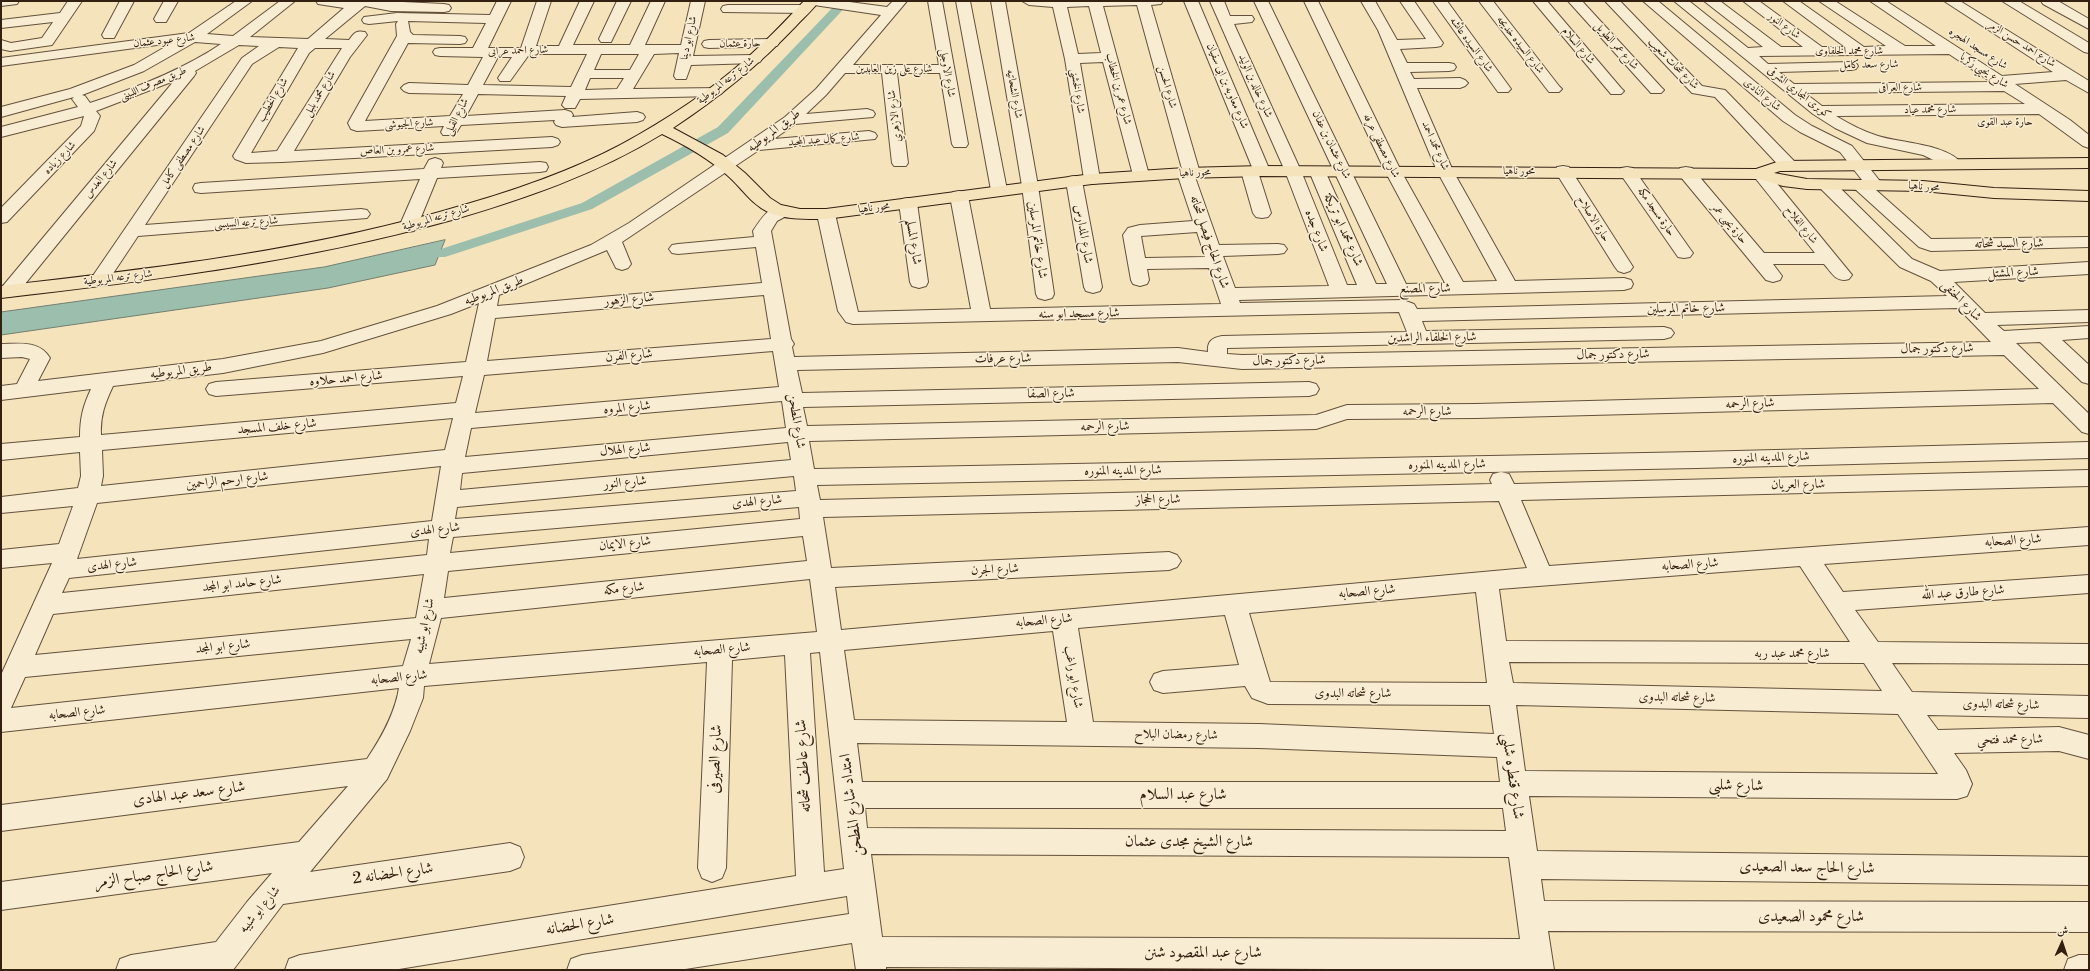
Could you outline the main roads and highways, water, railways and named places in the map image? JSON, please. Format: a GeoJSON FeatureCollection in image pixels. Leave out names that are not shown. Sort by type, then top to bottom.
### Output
{"type":"FeatureCollection","features":[{"type":"Feature","properties":{"kind":"main road","name":"شارع ترعه المريوطية"},"geometry":{"type":"LineString","coordinates":[[5,291],[224,264],[287,254],[408,227],[530,189],[568,175],[666,130],[755,59],[813,3]]}},
{"type":"Feature","properties":{"kind":"main road","name":"محور ناهيا"},"geometry":{"type":"LineString","coordinates":[[666,130],[698,146],[726,166],[765,203],[782,211],[798,214],[826,214],[999,190],[1092,179],[1141,175],[1255,171],[1563,171],[1760,174],[1795,183],[1827,185],[1923,186],[1994,193],[2089,196]]}},
{"type":"Feature","properties":{"kind":"main road","name":"محور ناهيا"},"geometry":{"type":"LineString","coordinates":[[1760,174],[1771,168],[1789,166],[2089,162]]}},
{"type":"Feature","properties":{"kind":"waterway"},"geometry":{"type":"LineString","coordinates":[[440,254],[587,206],[723,130],[845,1]]}}]}
